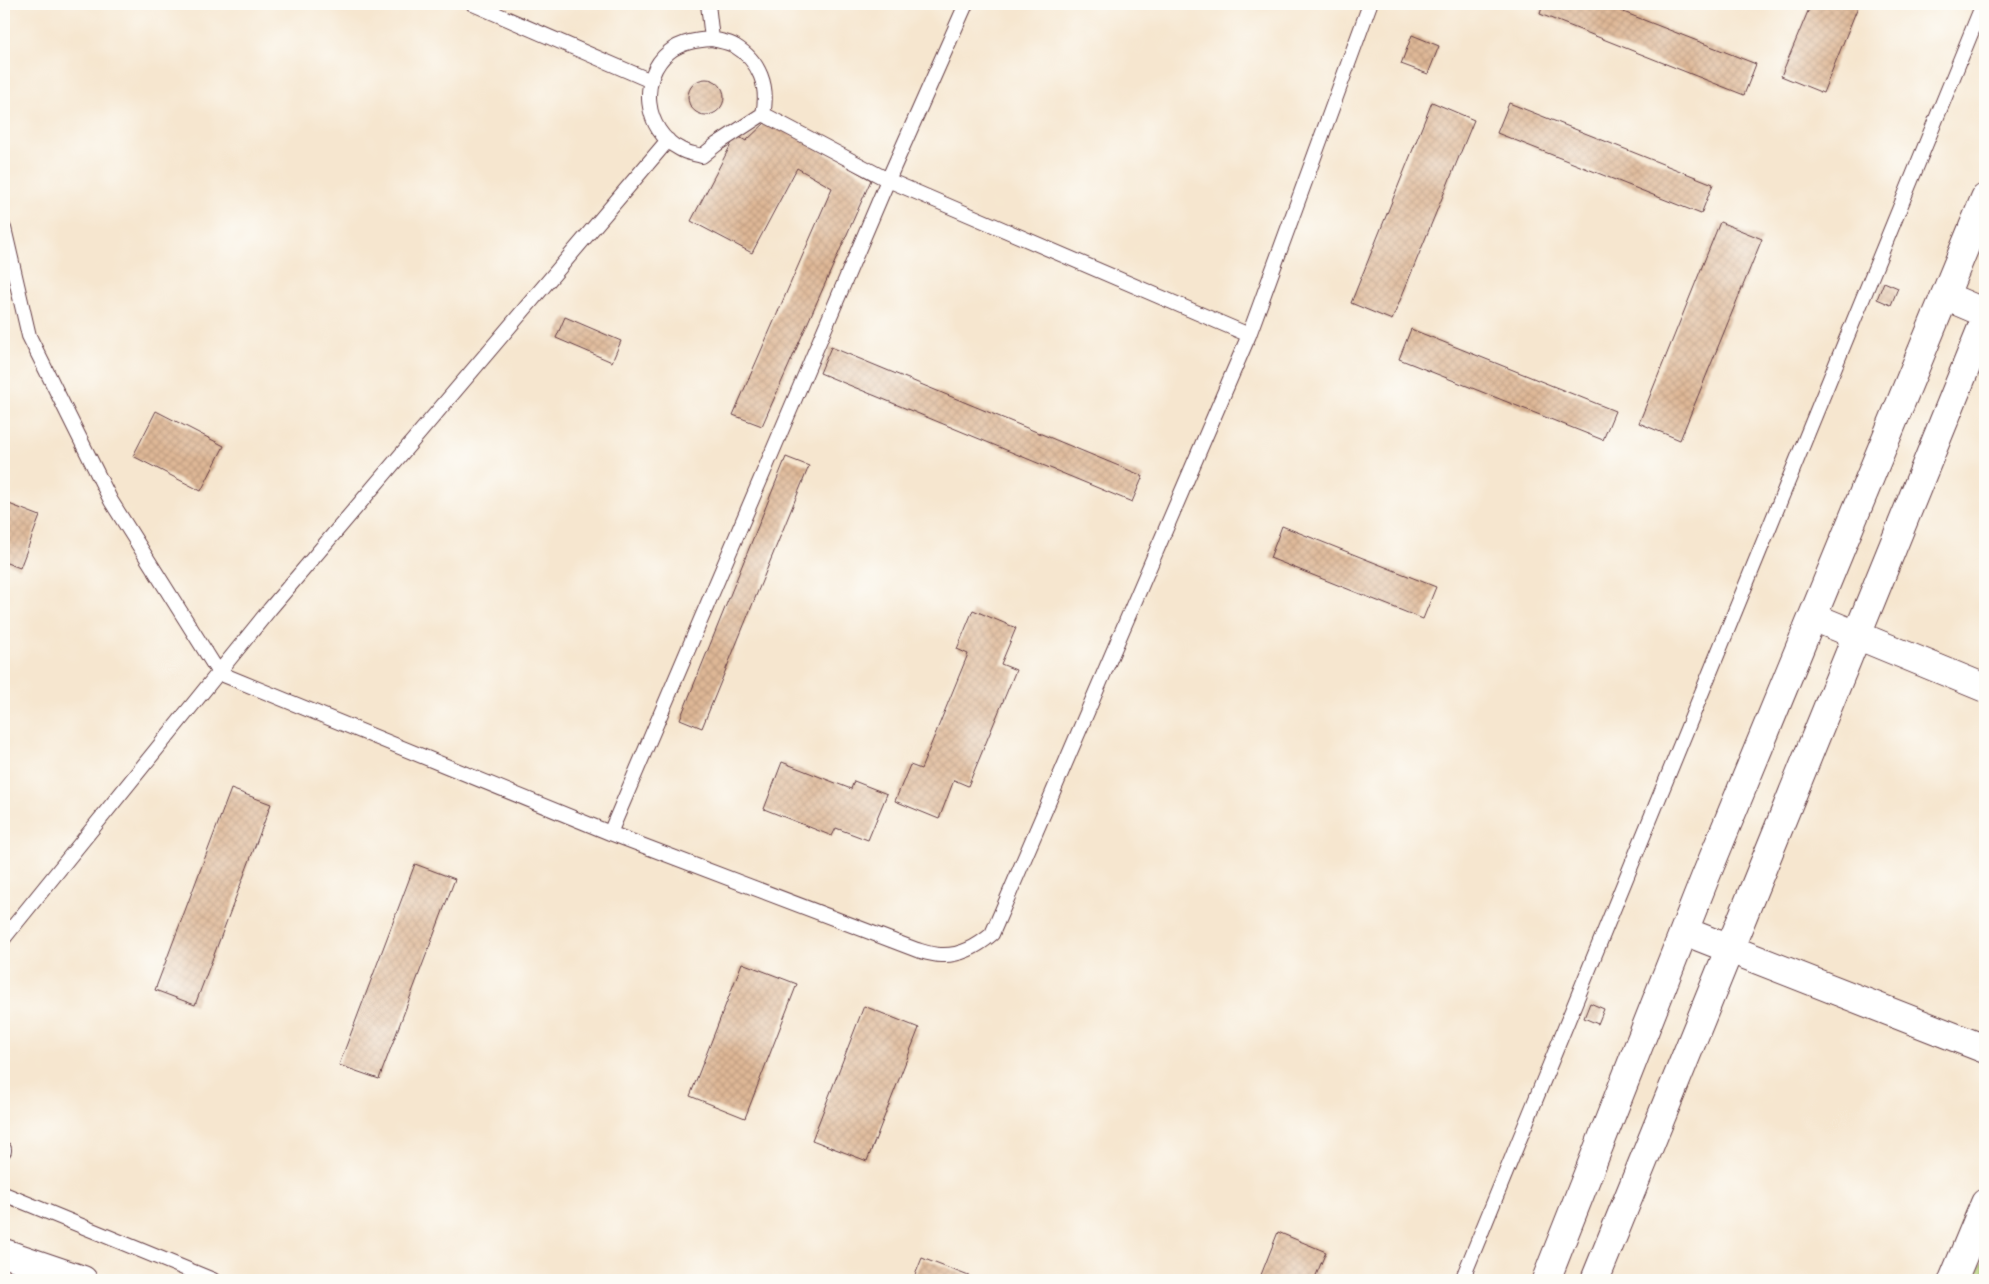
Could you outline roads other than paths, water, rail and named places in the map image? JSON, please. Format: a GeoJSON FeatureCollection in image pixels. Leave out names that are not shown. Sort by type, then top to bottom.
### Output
{"type":"FeatureCollection","features":[{"type":"Feature","properties":{"kind":"street"},"geometry":{"type":"LineString","coordinates":[[1546,1280],[1684,931],[1985,198]]}},
{"type":"Feature","properties":{"kind":"street"},"geometry":{"type":"LineString","coordinates":[[1945,296],[1985,313]]}},
{"type":"Feature","properties":{"kind":"street"},"geometry":{"type":"LineString","coordinates":[[1595,1280],[1985,320]]}},
{"type":"Feature","properties":{"kind":"street"},"geometry":{"type":"LineString","coordinates":[[1813,617],[1985,688]]}},
{"type":"Feature","properties":{"kind":"street"},"geometry":{"type":"LineString","coordinates":[[1684,931],[1985,1049]]}},
{"type":"Feature","properties":{"kind":"street"},"geometry":{"type":"LineString","coordinates":[[1952,1280],[1985,1203]]}},
{"type":"Feature","properties":{"kind":"street"},"geometry":{"type":"LineString","coordinates":[[4,1253],[83,1280]]}},
{"type":"Feature","properties":{"kind":"lane"},"geometry":{"type":"LineString","coordinates":[[473,4],[651,81]]}},
{"type":"Feature","properties":{"kind":"lane"},"geometry":{"type":"LineString","coordinates":[[708,4],[712,38]]}},
{"type":"Feature","properties":{"kind":"lane"},"geometry":{"type":"LineString","coordinates":[[610,833],[888,180],[966,4]]}},
{"type":"Feature","properties":{"kind":"lane"},"geometry":{"type":"LineString","coordinates":[[4,228],[29,336],[111,501],[219,673],[610,833],[917,950],[942,956],[967,950],[981,944],[992,934],[1249,335],[1370,4]]}},
{"type":"Feature","properties":{"kind":"lane"},"geometry":{"type":"LineString","coordinates":[[1462,1280],[1983,4]]}},
{"type":"Feature","properties":{"kind":"lane"},"geometry":{"type":"LineString","coordinates":[[712,38],[734,45],[752,59],[764,79],[766,102],[763,114],[702,156],[680,149],[662,135],[651,115],[648,92],[651,81],[654,70],[669,52],[689,41],[712,38]]}},
{"type":"Feature","properties":{"kind":"lane"},"geometry":{"type":"LineString","coordinates":[[763,114],[888,180],[1249,335]]}},
{"type":"Feature","properties":{"kind":"lane"},"geometry":{"type":"LineString","coordinates":[[4,938],[277,602],[668,140]]}},
{"type":"Feature","properties":{"kind":"lane"},"geometry":{"type":"LineString","coordinates":[[4,1194],[213,1280]]}}]}
